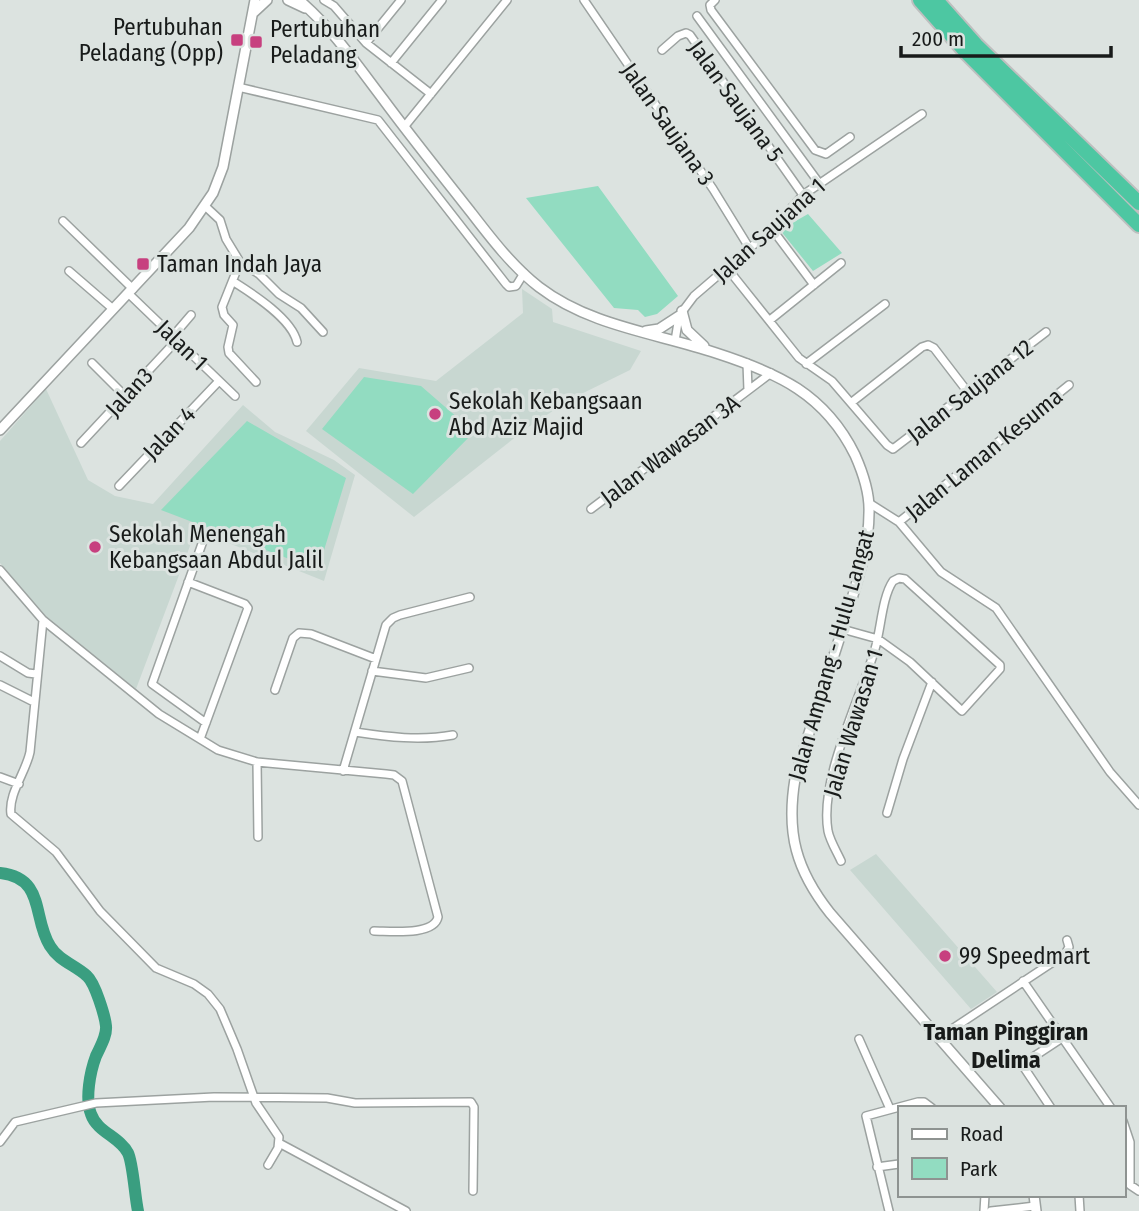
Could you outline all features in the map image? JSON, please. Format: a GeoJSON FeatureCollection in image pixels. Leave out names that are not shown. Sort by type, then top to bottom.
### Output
{"type":"FeatureCollection","features":[{"type":"Feature","properties":{"kind":"highway"},"geometry":{"type":"LineString","coordinates":[[920,0],[967,52],[1139,225]]}},
{"type":"Feature","properties":{"kind":"highway"},"geometry":{"type":"LineString","coordinates":[[936,0],[976,45],[1139,204]]}},
{"type":"Feature","properties":{"kind":"street"},"geometry":{"type":"LineString","coordinates":[[0,430],[196,220],[213,193],[223,167],[255,0]]}},
{"type":"Feature","properties":{"kind":"street"},"geometry":{"type":"LineString","coordinates":[[252,14],[267,0]]}},
{"type":"Feature","properties":{"kind":"street"},"geometry":{"type":"LineString","coordinates":[[288,0],[313,11]]}},
{"type":"Feature","properties":{"kind":"street","name":"Jalan Ampang - Hulu Langat"},"geometry":{"type":"LineString","coordinates":[[299,0],[313,11],[341,44],[483,228],[524,273],[566,305],[614,324],[712,351],[771,373],[815,401],[839,426],[860,466],[869,503],[866,545],[795,779],[791,807],[797,856],[806,877],[830,913],[998,1106]]}},
{"type":"Feature","properties":{"kind":"street"},"geometry":{"type":"LineString","coordinates":[[324,0],[334,6],[366,43],[431,94]]}},
{"type":"Feature","properties":{"kind":"street"},"geometry":{"type":"LineString","coordinates":[[366,43],[401,0]]}},
{"type":"Feature","properties":{"kind":"street"},"geometry":{"type":"LineString","coordinates":[[391,63],[442,0]]}},
{"type":"Feature","properties":{"kind":"street"},"geometry":{"type":"LineString","coordinates":[[404,127],[507,0]]}},
{"type":"Feature","properties":{"kind":"street","name":"Jalan Saujana 3"},"geometry":{"type":"LineString","coordinates":[[584,0],[713,189],[750,249]]}},
{"type":"Feature","properties":{"kind":"street"},"geometry":{"type":"LineString","coordinates":[[715,0],[711,2],[710,10],[820,154],[826,154],[849,137]]}},
{"type":"Feature","properties":{"kind":"street","name":"Jalan Saujana 5"},"geometry":{"type":"LineString","coordinates":[[697,16],[819,183]]}},
{"type":"Feature","properties":{"kind":"street","name":"Jalan Saujana 5"},"geometry":{"type":"LineString","coordinates":[[662,50],[678,36],[686,33],[690,35],[803,195]]}},
{"type":"Feature","properties":{"kind":"street"},"geometry":{"type":"LineString","coordinates":[[750,89],[762,79]]}},
{"type":"Feature","properties":{"kind":"street"},"geometry":{"type":"LineString","coordinates":[[238,87],[378,120],[506,284],[509,287],[516,286],[524,273]]}},
{"type":"Feature","properties":{"kind":"street","name":"Jalan Saujana 1"},"geometry":{"type":"LineString","coordinates":[[681,314],[694,296],[772,229],[803,195],[922,114]]}},
{"type":"Feature","properties":{"kind":"street"},"geometry":{"type":"LineString","coordinates":[[205,206],[220,220],[226,239],[240,262],[259,274],[279,295],[301,308],[323,332]]}},
{"type":"Feature","properties":{"kind":"street","name":"Jalan 1"},"geometry":{"type":"LineString","coordinates":[[63,220],[175,338],[235,396]]}},
{"type":"Feature","properties":{"kind":"street"},"geometry":{"type":"LineString","coordinates":[[772,229],[814,285]]}},
{"type":"Feature","properties":{"kind":"street"},"geometry":{"type":"LineString","coordinates":[[240,262],[222,307],[224,315],[233,325],[228,349],[256,382]]}},
{"type":"Feature","properties":{"kind":"street"},"geometry":{"type":"LineString","coordinates":[[769,320],[841,263]]}},
{"type":"Feature","properties":{"kind":"street"},"geometry":{"type":"LineString","coordinates":[[727,268],[799,358],[832,381],[852,402],[928,345],[934,348],[967,391]]}},
{"type":"Feature","properties":{"kind":"street"},"geometry":{"type":"LineString","coordinates":[[69,271],[113,309]]}},
{"type":"Feature","properties":{"kind":"street"},"geometry":{"type":"LineString","coordinates":[[234,282],[288,325],[297,342]]}},
{"type":"Feature","properties":{"kind":"street"},"geometry":{"type":"LineString","coordinates":[[806,363],[885,304]]}},
{"type":"Feature","properties":{"kind":"street"},"geometry":{"type":"LineString","coordinates":[[641,332],[659,329],[681,314]]}},
{"type":"Feature","properties":{"kind":"street"},"geometry":{"type":"LineString","coordinates":[[675,341],[681,314]]}},
{"type":"Feature","properties":{"kind":"street"},"geometry":{"type":"LineString","coordinates":[[681,314],[687,330],[698,342],[712,351]]}},
{"type":"Feature","properties":{"kind":"street","name":"Jalan3"},"geometry":{"type":"LineString","coordinates":[[81,443],[175,338],[191,315]]}},
{"type":"Feature","properties":{"kind":"street","name":"Jalan Saujana 12"},"geometry":{"type":"LineString","coordinates":[[852,402],[893,449],[1046,332]]}},
{"type":"Feature","properties":{"kind":"street"},"geometry":{"type":"LineString","coordinates":[[92,363],[125,396]]}},
{"type":"Feature","properties":{"kind":"street","name":"Jalan Wawasan 3A"},"geometry":{"type":"LineString","coordinates":[[747,363],[748,390]]}},
{"type":"Feature","properties":{"kind":"street","name":"Jalan Wawasan 3A"},"geometry":{"type":"LineString","coordinates":[[592,509],[771,373]]}},
{"type":"Feature","properties":{"kind":"street","name":"Jalan 4"},"geometry":{"type":"LineString","coordinates":[[119,486],[219,381]]}},
{"type":"Feature","properties":{"kind":"street","name":"Jalan Laman Kesuma"},"geometry":{"type":"LineString","coordinates":[[899,522],[1069,385]]}},
{"type":"Feature","properties":{"kind":"street"},"geometry":{"type":"LineString","coordinates":[[869,503],[899,522],[942,572],[996,608],[1110,772],[1139,805]]}},
{"type":"Feature","properties":{"kind":"street"},"geometry":{"type":"LineString","coordinates":[[203,541],[152,684],[206,723]]}},
{"type":"Feature","properties":{"kind":"street"},"geometry":{"type":"LineString","coordinates":[[0,570],[43,620],[159,714],[218,750],[257,762],[399,777],[438,917],[432,928],[423,930],[374,931]]}},
{"type":"Feature","properties":{"kind":"street","name":"Jalan Wawasan 1"},"geometry":{"type":"LineString","coordinates":[[841,861],[828,833],[829,798],[844,737],[866,681],[878,639],[890,584],[899,578],[905,579],[1000,665],[1000,669],[962,711],[932,682]]}},
{"type":"Feature","properties":{"kind":"street"},"geometry":{"type":"LineString","coordinates":[[188,582],[245,604],[248,608],[200,739]]}},
{"type":"Feature","properties":{"kind":"street"},"geometry":{"type":"LineString","coordinates":[[343,771],[386,625],[393,618],[470,597]]}},
{"type":"Feature","properties":{"kind":"street"},"geometry":{"type":"LineString","coordinates":[[43,620],[30,752],[10,810],[14,818],[56,852],[100,911],[156,968],[194,984],[208,994],[219,1009],[237,1049],[254,1098],[262,1114],[278,1133],[279,1143],[268,1164]]}},
{"type":"Feature","properties":{"kind":"street"},"geometry":{"type":"LineString","coordinates":[[842,629],[878,639],[932,682],[903,759],[887,813]]}},
{"type":"Feature","properties":{"kind":"street"},"geometry":{"type":"LineString","coordinates":[[275,690],[293,638],[299,633],[311,634],[376,659]]}},
{"type":"Feature","properties":{"kind":"street"},"geometry":{"type":"LineString","coordinates":[[0,656],[28,673],[36,674]]}},
{"type":"Feature","properties":{"kind":"street"},"geometry":{"type":"LineString","coordinates":[[372,671],[426,678],[469,668]]}},
{"type":"Feature","properties":{"kind":"street"},"geometry":{"type":"LineString","coordinates":[[0,685],[34,702]]}},
{"type":"Feature","properties":{"kind":"street"},"geometry":{"type":"LineString","coordinates":[[355,732],[394,738],[431,739],[453,735]]}},
{"type":"Feature","properties":{"kind":"street"},"geometry":{"type":"LineString","coordinates":[[257,762],[258,838]]}},
{"type":"Feature","properties":{"kind":"street"},"geometry":{"type":"LineString","coordinates":[[0,777],[19,784]]}},
{"type":"Feature","properties":{"kind":"street"},"geometry":{"type":"LineString","coordinates":[[940,1037],[1065,954],[1069,947],[1067,940]]}},
{"type":"Feature","properties":{"kind":"street"},"geometry":{"type":"LineString","coordinates":[[1023,981],[1110,1106]]}},
{"type":"Feature","properties":{"kind":"street"},"geometry":{"type":"LineString","coordinates":[[1050,1106],[1023,1066],[1062,1038]]}},
{"type":"Feature","properties":{"kind":"street"},"geometry":{"type":"LineString","coordinates":[[859,1039],[890,1109]]}},
{"type":"Feature","properties":{"kind":"street"},"geometry":{"type":"LineString","coordinates":[[0,1142],[15,1122],[84,1104],[214,1097],[327,1098],[355,1103],[471,1102],[474,1107],[473,1191]]}},
{"type":"Feature","properties":{"kind":"street"},"geometry":{"type":"LineString","coordinates":[[902,1106],[924,1102],[929,1106]]}},
{"type":"Feature","properties":{"kind":"street"},"geometry":{"type":"LineString","coordinates":[[889,1211],[866,1116],[898,1107]]}},
{"type":"Feature","properties":{"kind":"street"},"geometry":{"type":"LineString","coordinates":[[1125,1127],[1130,1142],[1130,1185],[1139,1191]]}},
{"type":"Feature","properties":{"kind":"street"},"geometry":{"type":"LineString","coordinates":[[279,1143],[406,1211]]}},
{"type":"Feature","properties":{"kind":"street"},"geometry":{"type":"LineString","coordinates":[[877,1167],[898,1164]]}},
{"type":"Feature","properties":{"kind":"street"},"geometry":{"type":"LineString","coordinates":[[991,1211],[1035,1204]]}},
{"type":"Feature","properties":{"kind":"shaded area","name":"Sekolah Kebangsaan Abd Aziz Majid"},"geometry":{"type":"Polygon","coordinates":[[[522,289],[552,309],[553,322],[641,351],[630,370],[571,399],[527,428],[414,517],[306,431],[359,368],[436,381],[523,313],[522,289]]]}},
{"type":"Feature","properties":{"kind":"shaded area","name":"Sekolah Menengah Kebangsaan Abdul Jalil"},"geometry":{"type":"Polygon","coordinates":[[[46,389],[88,480],[115,496],[153,504],[243,405],[275,432],[334,460],[355,475],[324,581],[196,530],[136,689],[46,616],[0,563],[0,441],[46,389]]]}},
{"type":"Feature","properties":{"kind":"shaded area"},"geometry":{"type":"Polygon","coordinates":[[[876,854],[997,992],[971,1009],[850,870],[876,854]]]}},
{"type":"Feature","properties":{"kind":"green space"},"geometry":{"type":"Polygon","coordinates":[[[598,186],[678,296],[657,314],[645,317],[638,310],[614,308],[526,198],[598,186]]]}},
{"type":"Feature","properties":{"kind":"green space"},"geometry":{"type":"Polygon","coordinates":[[[808,214],[842,253],[813,271],[780,230],[808,214]]]}},
{"type":"Feature","properties":{"kind":"green space"},"geometry":{"type":"Polygon","coordinates":[[[364,377],[421,386],[474,432],[413,494],[322,429],[364,377]]]}},
{"type":"Feature","properties":{"kind":"green space"},"geometry":{"type":"Polygon","coordinates":[[[247,421],[346,478],[318,570],[161,510],[247,421]]]}},
{"type":"Feature","properties":{"kind":"waterway"},"geometry":{"type":"LineString","coordinates":[[0,873],[15,876],[25,883],[36,901],[50,946],[87,976],[96,992],[106,1030],[92,1070],[88,1093],[89,1108],[98,1125],[128,1153],[138,1211]]}},
{"type":"Feature","properties":{"kind":"place","name":"Pertubuhan Peladang (Opp)"},"geometry":{"type":"Point","coordinates":[237,40]}},
{"type":"Feature","properties":{"kind":"place","name":"Pertubuhan Peladang"},"geometry":{"type":"Point","coordinates":[256,42]}},
{"type":"Feature","properties":{"kind":"place","name":"Taman Indah Jaya"},"geometry":{"type":"Point","coordinates":[143,264]}},
{"type":"Feature","properties":{"kind":"place","name":"Sekolah Kebangsaan Abd Aziz Majid"},"geometry":{"type":"Point","coordinates":[435,414]}},
{"type":"Feature","properties":{"kind":"place","name":"Sekolah Menengah Kebangsaan Abdul Jalil"},"geometry":{"type":"Point","coordinates":[95,547]}},
{"type":"Feature","properties":{"kind":"place","name":"99 Speedmart"},"geometry":{"type":"Point","coordinates":[945,956]}},
{"type":"Feature","properties":{"kind":"district","name":"Taman Pinggiran Delima"},"geometry":{"type":"Point","coordinates":[1006,1046]}}]}
